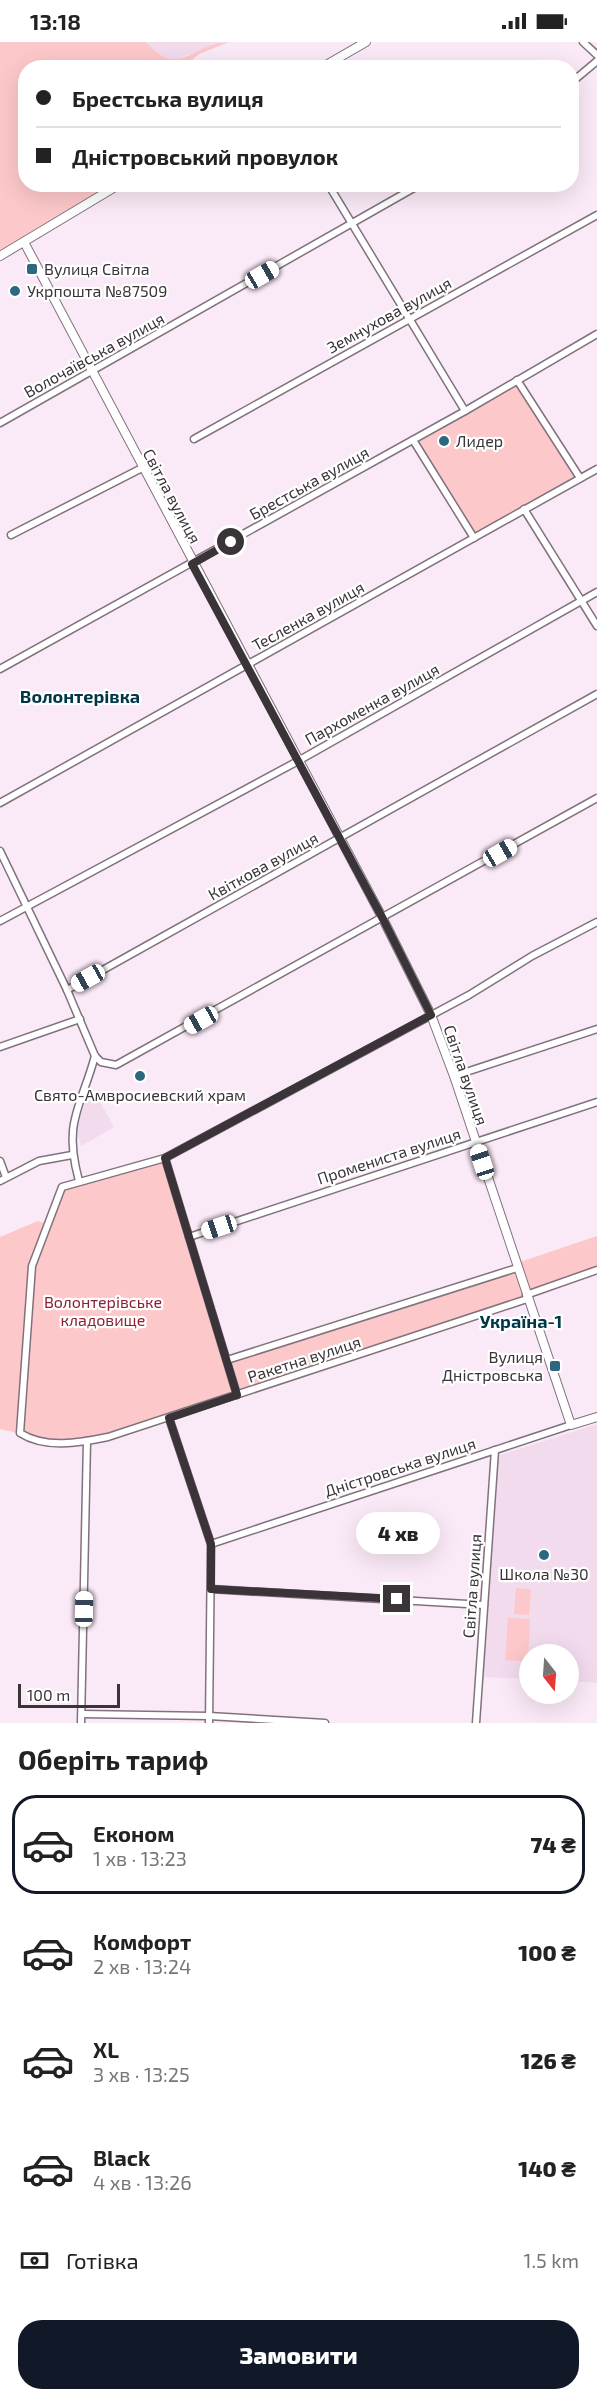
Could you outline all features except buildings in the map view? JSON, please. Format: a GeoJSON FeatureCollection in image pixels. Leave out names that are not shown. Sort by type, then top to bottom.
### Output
{"type":"FeatureCollection","features":[{"type":"Feature","properties":{"kind":"street"},"geometry":{"type":"LineString","coordinates":[[335,60],[366,42]]}},
{"type":"Feature","properties":{"kind":"street"},"geometry":{"type":"LineString","coordinates":[[583,42],[597,56]]}},
{"type":"Feature","properties":{"kind":"street"},"geometry":{"type":"LineString","coordinates":[[579,76],[597,61]]}},
{"type":"Feature","properties":{"kind":"street"},"geometry":{"type":"LineString","coordinates":[[0,256],[107,192]]}},
{"type":"Feature","properties":{"kind":"street"},"geometry":{"type":"LineString","coordinates":[[333,192],[465,411]]}},
{"type":"Feature","properties":{"kind":"street","name":"Волочаївська вулиця"},"geometry":{"type":"LineString","coordinates":[[0,423],[407,192]]}},
{"type":"Feature","properties":{"kind":"street","name":"Земнухова вулиця"},"geometry":{"type":"LineString","coordinates":[[194,440],[597,215]]}},
{"type":"Feature","properties":{"kind":"street","name":"Світла вулиця"},"geometry":{"type":"LineString","coordinates":[[24,242],[192,564],[383,919],[431,1015],[454,1076],[571,1425]]}},
{"type":"Feature","properties":{"kind":"street","name":"Брестська вулиця"},"geometry":{"type":"LineString","coordinates":[[0,669],[465,411],[597,334]]}},
{"type":"Feature","properties":{"kind":"street"},"geometry":{"type":"LineString","coordinates":[[517,380],[580,478]]}},
{"type":"Feature","properties":{"kind":"street"},"geometry":{"type":"LineString","coordinates":[[412,440],[474,537]]}},
{"type":"Feature","properties":{"kind":"street"},"geometry":{"type":"LineString","coordinates":[[11,535],[142,468]]}},
{"type":"Feature","properties":{"kind":"street","name":"Тесленка вулиця"},"geometry":{"type":"LineString","coordinates":[[0,803],[597,469]]}},
{"type":"Feature","properties":{"kind":"street"},"geometry":{"type":"LineString","coordinates":[[524,509],[597,626]]}},
{"type":"Feature","properties":{"kind":"street","name":"Пархоменка вулиця"},"geometry":{"type":"LineString","coordinates":[[0,921],[298,761],[597,592]]}},
{"type":"Feature","properties":{"kind":"street","name":"Квіткова вулиця"},"geometry":{"type":"LineString","coordinates":[[67,990],[597,694]]}},
{"type":"Feature","properties":{"kind":"street"},"geometry":{"type":"LineString","coordinates":[[0,851],[67,990],[95,1056],[107,1065],[123,1064],[597,798]]}},
{"type":"Feature","properties":{"kind":"street"},"geometry":{"type":"LineString","coordinates":[[95,1056],[73,1116],[72,1155],[79,1181],[165,1158],[431,1015],[532,956],[597,922]]}},
{"type":"Feature","properties":{"kind":"street"},"geometry":{"type":"LineString","coordinates":[[0,1047],[80,1019]]}},
{"type":"Feature","properties":{"kind":"street"},"geometry":{"type":"LineString","coordinates":[[454,1076],[597,1029]]}},
{"type":"Feature","properties":{"kind":"street","name":"Промениста вулиця"},"geometry":{"type":"LineString","coordinates":[[189,1237],[597,1102]]}},
{"type":"Feature","properties":{"kind":"street"},"geometry":{"type":"LineString","coordinates":[[0,1161],[3,1179],[39,1161],[72,1155]]}},
{"type":"Feature","properties":{"kind":"street"},"geometry":{"type":"LineString","coordinates":[[165,1158],[237,1395]]}},
{"type":"Feature","properties":{"kind":"street","name":"Ракетна вулиця"},"geometry":{"type":"LineString","coordinates":[[79,1181],[67,1184],[59,1192],[32,1266],[20,1433],[33,1441],[87,1441],[169,1418],[527,1297],[597,1270]]}},
{"type":"Feature","properties":{"kind":"street","name":"Ракетна вулиця"},"geometry":{"type":"LineString","coordinates":[[227,1360],[517,1268]]}},
{"type":"Feature","properties":{"kind":"street","name":"Дністровська вулиця"},"geometry":{"type":"LineString","coordinates":[[211,1544],[597,1417]]}},
{"type":"Feature","properties":{"kind":"street"},"geometry":{"type":"LineString","coordinates":[[169,1418],[211,1544],[209,1719]]}},
{"type":"Feature","properties":{"kind":"street"},"geometry":{"type":"LineString","coordinates":[[81,1723],[87,1441]]}},
{"type":"Feature","properties":{"kind":"street","name":"Світла вулиця"},"geometry":{"type":"LineString","coordinates":[[476,1723],[495,1450]]}},
{"type":"Feature","properties":{"kind":"street"},"geometry":{"type":"LineString","coordinates":[[211,1589],[484,1605]]}},
{"type":"Feature","properties":{"kind":"street"},"geometry":{"type":"LineString","coordinates":[[81,1714],[326,1723]]}},
{"type":"Feature","properties":{"kind":"street"},"geometry":{"type":"LineString","coordinates":[[145,1715],[145,1723]]}},
{"type":"Feature","properties":{"kind":"shaded area"},"geometry":{"type":"Polygon","coordinates":[[[146,42],[223,42],[174,60],[156,53],[146,42]]]}},
{"type":"Feature","properties":{"kind":"shaded area"},"geometry":{"type":"Polygon","coordinates":[[[93,1090],[114,1127],[81,1146],[77,1129],[88,1093],[93,1090]]]}},
{"type":"Feature","properties":{"kind":"shaded area","name":"Школа №30"},"geometry":{"type":"Polygon","coordinates":[[[597,1424],[597,1683],[579,1682],[579,1644],[519,1644],[519,1679],[483,1677],[498,1456],[597,1424]]]}},
{"type":"Feature","properties":{"kind":"green space"},"geometry":{"type":"Polygon","coordinates":[[[0,42],[146,42],[158,53],[168,58],[178,59],[206,47],[229,42],[199,54],[192,60],[18,60],[18,192],[108,192],[0,256],[0,42]]]}},
{"type":"Feature","properties":{"kind":"green space"},"geometry":{"type":"Polygon","coordinates":[[[517,382],[578,477],[474,535],[415,441],[517,382]]]}},
{"type":"Feature","properties":{"kind":"green space","name":"Волонтерівське кладовище"},"geometry":{"type":"Polygon","coordinates":[[[165,1158],[228,1362],[519,1270],[517,1263],[597,1236],[597,1268],[525,1297],[127,1432],[61,1443],[0,1429],[0,1237],[38,1221],[47,1224],[62,1187],[165,1158]]]}},
{"type":"Feature","properties":{"kind":"green space"},"geometry":{"type":"Polygon","coordinates":[[[516,1588],[531,1589],[529,1615],[514,1614],[516,1588]]]}},
{"type":"Feature","properties":{"kind":"green space"},"geometry":{"type":"Polygon","coordinates":[[[508,1618],[530,1619],[529,1644],[519,1644],[519,1661],[505,1660],[508,1618]]]}},
{"type":"Feature","properties":{"kind":"place","name":"Вулиця Світла"},"geometry":{"type":"Point","coordinates":[32,269]}},
{"type":"Feature","properties":{"kind":"place","name":"Укрпошта №87509"},"geometry":{"type":"Point","coordinates":[15,291]}},
{"type":"Feature","properties":{"kind":"place","name":"Лидер"},"geometry":{"type":"Point","coordinates":[444,441]}},
{"type":"Feature","properties":{"kind":"place","name":"Свято-Амвросиевский храм"},"geometry":{"type":"Point","coordinates":[140,1076]}},
{"type":"Feature","properties":{"kind":"place","name":"Вулиця Дністровська"},"geometry":{"type":"Point","coordinates":[555,1366]}},
{"type":"Feature","properties":{"kind":"place","name":"Школа №30"},"geometry":{"type":"Point","coordinates":[544,1555]}},
{"type":"Feature","properties":{"kind":"district","name":"Волонтерівка"},"geometry":{"type":"Point","coordinates":[80,697]}},
{"type":"Feature","properties":{"kind":"district","name":"Україна-1"},"geometry":{"type":"Point","coordinates":[521,1322]}},
{"type":"Feature","properties":{"kind":"route"},"geometry":{"type":"LineString","coordinates":[[231,542],[192,564],[383,919],[431,1015],[165,1158],[237,1395],[169,1418],[211,1544],[211,1589],[397,1599]]}}]}
